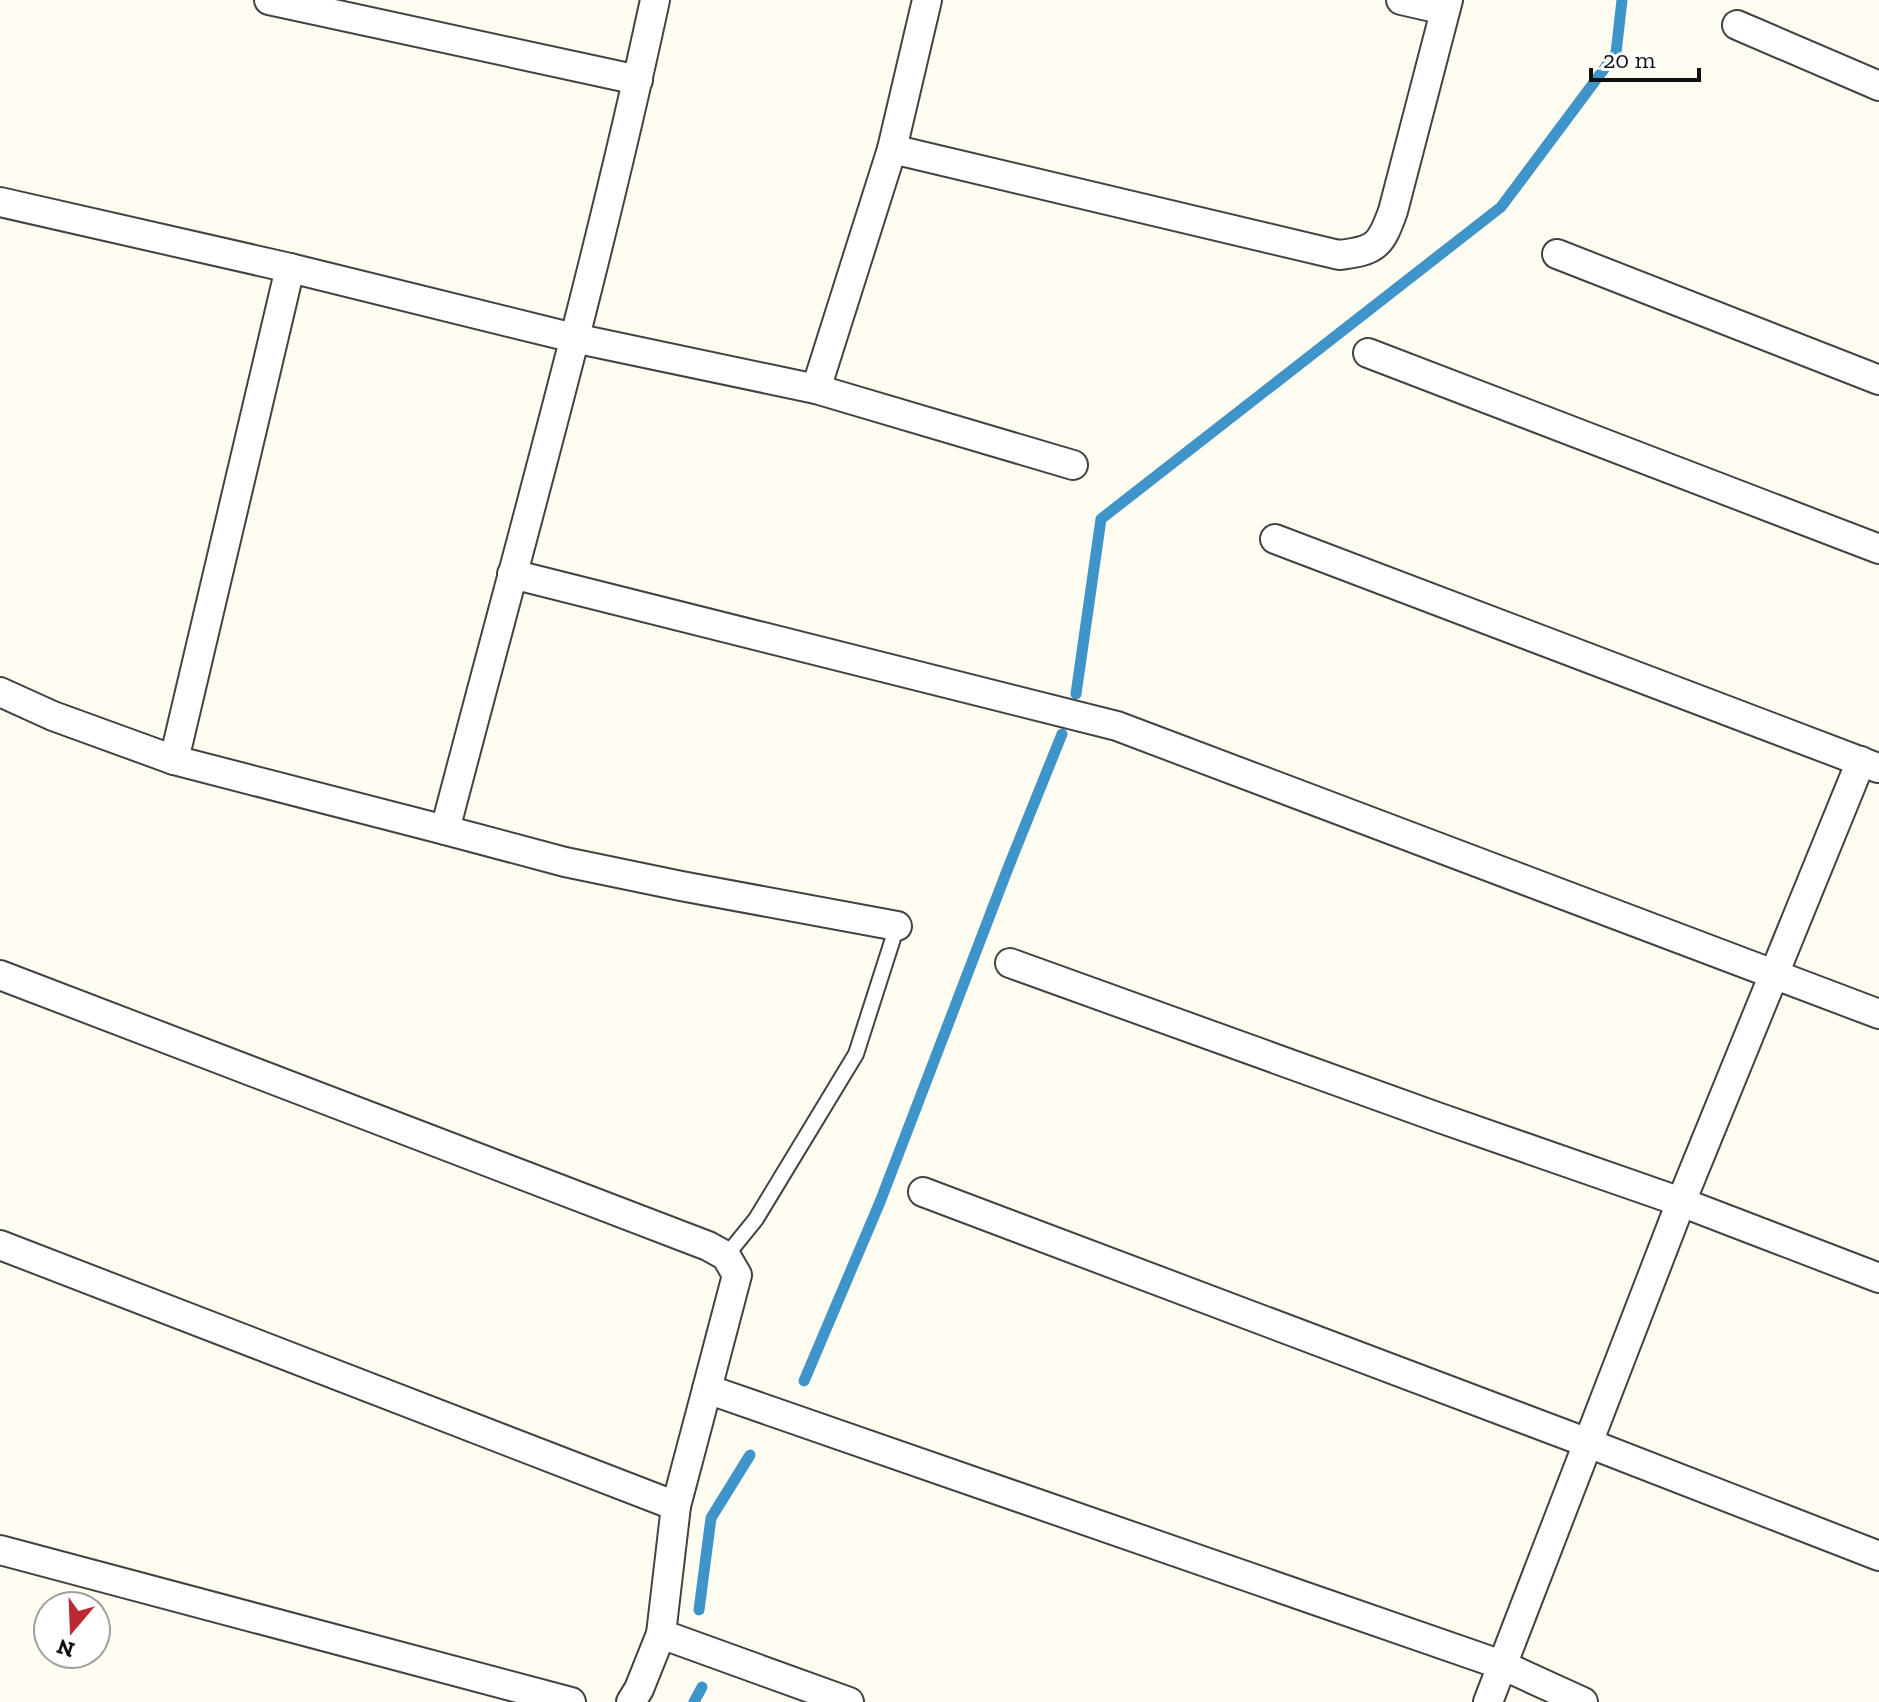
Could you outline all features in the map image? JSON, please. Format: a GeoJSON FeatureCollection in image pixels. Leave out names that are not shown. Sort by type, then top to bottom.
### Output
{"type":"FeatureCollection","features":[{"type":"Feature","properties":{"kind":"street"},"geometry":{"type":"LineString","coordinates":[[269,0],[638,80]]}},
{"type":"Feature","properties":{"kind":"street"},"geometry":{"type":"LineString","coordinates":[[445,830],[574,338],[655,0]]}},
{"type":"Feature","properties":{"kind":"street"},"geometry":{"type":"LineString","coordinates":[[816,389],[892,149],[927,0]]}},
{"type":"Feature","properties":{"kind":"street"},"geometry":{"type":"LineString","coordinates":[[892,149],[1339,255],[1363,252],[1384,236],[1393,211],[1446,5],[1401,0]]}},
{"type":"Feature","properties":{"kind":"street"},"geometry":{"type":"LineString","coordinates":[[1737,25],[1879,86]]}},
{"type":"Feature","properties":{"kind":"street"},"geometry":{"type":"LineString","coordinates":[[0,202],[290,268],[574,338],[816,389],[1073,465]]}},
{"type":"Feature","properties":{"kind":"street"},"geometry":{"type":"LineString","coordinates":[[1557,254],[1879,380]]}},
{"type":"Feature","properties":{"kind":"street"},"geometry":{"type":"LineString","coordinates":[[174,760],[290,268]]}},
{"type":"Feature","properties":{"kind":"street"},"geometry":{"type":"LineString","coordinates":[[1368,353],[1879,549]]}},
{"type":"Feature","properties":{"kind":"street"},"geometry":{"type":"LineString","coordinates":[[1275,539],[1870,765],[1774,973],[1681,1202],[1488,1702]]}},
{"type":"Feature","properties":{"kind":"street"},"geometry":{"type":"LineString","coordinates":[[512,574],[1117,726],[1879,1014]]}},
{"type":"Feature","properties":{"kind":"street"},"geometry":{"type":"LineString","coordinates":[[0,692],[53,716],[174,760],[565,862],[897,926]]}},
{"type":"Feature","properties":{"kind":"street"},"geometry":{"type":"LineString","coordinates":[[1010,963],[1681,1202],[1879,1278]]}},
{"type":"Feature","properties":{"kind":"street"},"geometry":{"type":"LineString","coordinates":[[0,975],[726,1256],[737,1275],[676,1506],[661,1634],[631,1702]]}},
{"type":"Feature","properties":{"kind":"street"},"geometry":{"type":"LineString","coordinates":[[923,1192],[1879,1556]]}},
{"type":"Feature","properties":{"kind":"street"},"geometry":{"type":"LineString","coordinates":[[0,1245],[676,1506]]}},
{"type":"Feature","properties":{"kind":"street"},"geometry":{"type":"LineString","coordinates":[[707,1389],[1502,1665],[1583,1702]]}},
{"type":"Feature","properties":{"kind":"street"},"geometry":{"type":"LineString","coordinates":[[0,1550],[571,1702]]}},
{"type":"Feature","properties":{"kind":"street"},"geometry":{"type":"LineString","coordinates":[[661,1634],[849,1702]]}},
{"type":"Feature","properties":{"kind":"lane"},"geometry":{"type":"LineString","coordinates":[[726,1256],[756,1219],[856,1054],[897,926]]}},
{"type":"Feature","properties":{"kind":"waterway"},"geometry":{"type":"LineString","coordinates":[[1076,694],[1101,519],[1501,207],[1616,53],[1622,0]]}},
{"type":"Feature","properties":{"kind":"waterway"},"geometry":{"type":"LineString","coordinates":[[804,1381],[880,1202],[1062,734]]}},
{"type":"Feature","properties":{"kind":"waterway"},"geometry":{"type":"LineString","coordinates":[[699,1610],[711,1518],[750,1455]]}},
{"type":"Feature","properties":{"kind":"waterway"},"geometry":{"type":"LineString","coordinates":[[694,1702],[702,1687]]}}]}
